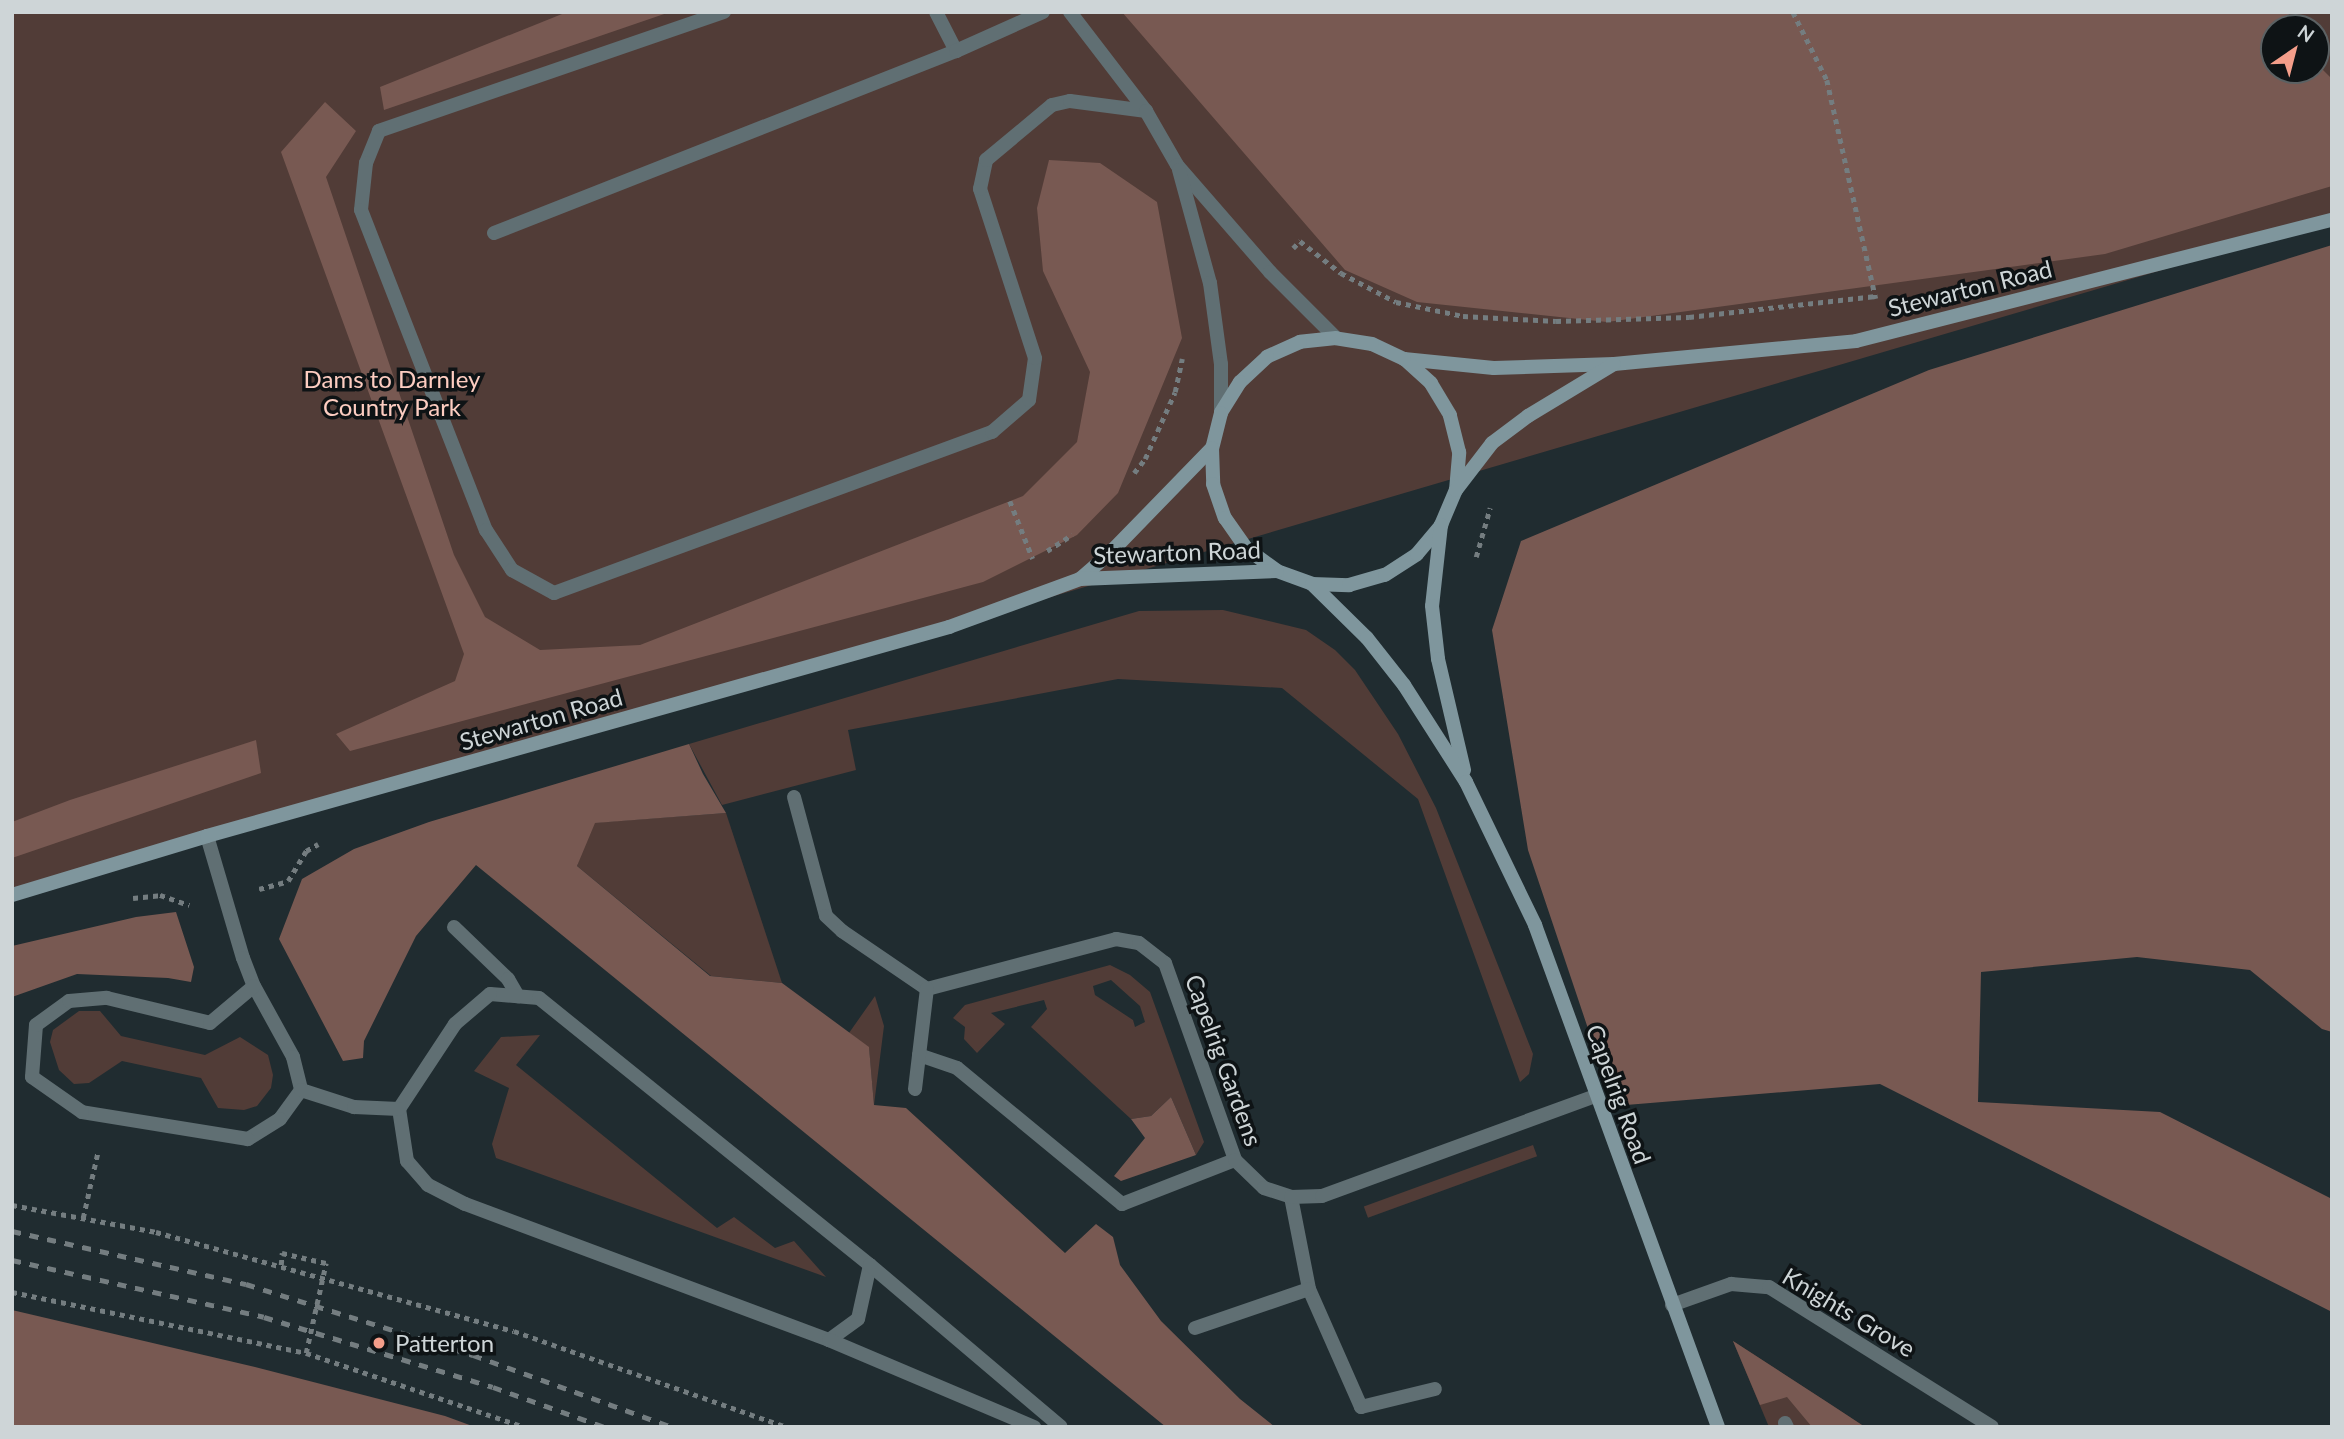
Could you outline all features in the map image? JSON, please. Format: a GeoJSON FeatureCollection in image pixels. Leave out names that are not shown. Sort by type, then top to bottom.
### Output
{"type":"FeatureCollection","features":[{"type":"Feature","properties":{"kind":"main road","name":"Stewarton Road"},"geometry":{"type":"LineString","coordinates":[[1404,359],[1494,368],[1614,364],[1856,341],[2332,220]]}},
{"type":"Feature","properties":{"kind":"main road","name":"Stewarton Road"},"geometry":{"type":"LineString","coordinates":[[1456,490],[1458,452],[1450,415],[1432,383],[1404,359],[1372,344],[1336,338],[1300,342],[1267,358],[1240,382],[1221,413],[1212,448],[1213,484],[1225,518],[1247,549],[1277,571],[1312,584],[1349,585],[1385,575],[1417,554],[1441,525],[1456,490],[1492,443],[1528,416],[1614,364]]}},
{"type":"Feature","properties":{"kind":"main road","name":"Stewarton Road"},"geometry":{"type":"LineString","coordinates":[[1080,579],[1108,555],[1212,448]]}},
{"type":"Feature","properties":{"kind":"main road","name":"Capelrig Road"},"geometry":{"type":"LineString","coordinates":[[1441,525],[1434,572],[1433,615],[1438,659],[1466,782]]}},
{"type":"Feature","properties":{"kind":"main road","name":"Stewarton Road"},"geometry":{"type":"LineString","coordinates":[[12,895],[207,836],[936,631],[1080,579],[1277,571]]}},
{"type":"Feature","properties":{"kind":"main road","name":"Capelrig Road"},"geometry":{"type":"LineString","coordinates":[[1312,584],[1367,638],[1404,685],[1466,782],[1535,925],[1595,1096],[1718,1427]]}},
{"type":"Feature","properties":{"kind":"street"},"geometry":{"type":"LineString","coordinates":[[724,12],[379,131],[366,163],[361,210],[486,530],[512,570],[554,593],[992,432],[1029,400],[1035,358],[980,189],[986,160],[1052,105],[1070,101],[1146,111]]}},
{"type":"Feature","properties":{"kind":"street"},"geometry":{"type":"LineString","coordinates":[[936,12],[956,51]]}},
{"type":"Feature","properties":{"kind":"street"},"geometry":{"type":"LineString","coordinates":[[494,233],[956,51],[1043,12]]}},
{"type":"Feature","properties":{"kind":"street"},"geometry":{"type":"LineString","coordinates":[[1070,12],[1146,111],[1177,165],[1264,265],[1336,338]]}},
{"type":"Feature","properties":{"kind":"street"},"geometry":{"type":"LineString","coordinates":[[1177,165],[1210,283],[1221,364],[1221,413]]}},
{"type":"Feature","properties":{"kind":"street"},"geometry":{"type":"LineString","coordinates":[[794,797],[826,916],[842,931],[927,989],[915,1089]]}},
{"type":"Feature","properties":{"kind":"street"},"geometry":{"type":"LineString","coordinates":[[207,836],[254,986],[293,1057],[301,1090],[280,1119],[248,1139],[82,1112],[32,1077],[36,1025],[69,1001],[107,998],[211,1023],[254,986]]}},
{"type":"Feature","properties":{"kind":"street"},"geometry":{"type":"LineString","coordinates":[[454,927],[508,978],[518,996]]}},
{"type":"Feature","properties":{"kind":"street","name":"Capelrig Gardens"},"geometry":{"type":"LineString","coordinates":[[927,989],[1116,939],[1139,943],[1165,963],[1235,1160],[1264,1188],[1291,1197],[1322,1196],[1595,1096]]}},
{"type":"Feature","properties":{"kind":"street"},"geometry":{"type":"LineString","coordinates":[[1034,1427],[829,1340],[465,1205],[428,1185],[407,1161],[399,1110],[455,1024],[491,994],[539,998],[870,1265],[1061,1427]]}},
{"type":"Feature","properties":{"kind":"street"},"geometry":{"type":"LineString","coordinates":[[919,1055],[957,1068],[1122,1204],[1235,1160]]}},
{"type":"Feature","properties":{"kind":"street"},"geometry":{"type":"LineString","coordinates":[[301,1090],[354,1107],[399,1110]]}},
{"type":"Feature","properties":{"kind":"street"},"geometry":{"type":"LineString","coordinates":[[1291,1197],[1309,1289],[1361,1407],[1435,1389]]}},
{"type":"Feature","properties":{"kind":"street"},"geometry":{"type":"LineString","coordinates":[[829,1340],[858,1319],[870,1265]]}},
{"type":"Feature","properties":{"kind":"street","name":"Knights Grove"},"geometry":{"type":"LineString","coordinates":[[1672,1305],[1731,1284],[1769,1287],[1992,1427]]}},
{"type":"Feature","properties":{"kind":"street"},"geometry":{"type":"LineString","coordinates":[[1195,1328],[1309,1289]]}},
{"type":"Feature","properties":{"kind":"path"},"geometry":{"type":"LineString","coordinates":[[1793,12],[1827,80],[1875,296],[1887,333]]}},
{"type":"Feature","properties":{"kind":"path"},"geometry":{"type":"LineString","coordinates":[[1010,502],[1033,559]]}},
{"type":"Feature","properties":{"kind":"path"},"geometry":{"type":"LineString","coordinates":[[83,1218],[106,1115]]}},
{"type":"Feature","properties":{"kind":"path"},"geometry":{"type":"LineString","coordinates":[[12,1205],[156,1232],[514,1331],[787,1427]]}},
{"type":"Feature","properties":{"kind":"path"},"geometry":{"type":"LineString","coordinates":[[281,1265],[282,1253],[326,1263],[306,1353]]}},
{"type":"Feature","properties":{"kind":"path"},"geometry":{"type":"LineString","coordinates":[[12,1292],[306,1353],[525,1427]]}},
{"type":"Feature","properties":{"kind":"green space","name":"Dams to Darnley Country Park"},"geometry":{"type":"Polygon","coordinates":[[[12,12],[2332,12],[2332,220],[949,627],[12,898],[12,12]]]}},
{"type":"Feature","properties":{"kind":"green space"},"geometry":{"type":"Polygon","coordinates":[[[567,12],[670,12],[384,110],[380,87],[567,12]]]}},
{"type":"Feature","properties":{"kind":"green space"},"geometry":{"type":"Polygon","coordinates":[[[1122,12],[2288,12],[2260,14],[2260,84],[2330,84],[2330,77],[2332,79],[2332,186],[2105,254],[1607,322],[1417,302],[1345,270],[1122,12]]]}},
{"type":"Feature","properties":{"kind":"green space"},"geometry":{"type":"Polygon","coordinates":[[[325,102],[356,131],[326,177],[454,555],[485,617],[540,650],[640,645],[1023,496],[1077,442],[1090,372],[1043,271],[1037,208],[1049,160],[1100,163],[1157,202],[1182,338],[1118,493],[1077,535],[983,582],[350,751],[336,734],[455,681],[464,654],[281,152],[325,102]]]}},
{"type":"Feature","properties":{"kind":"green space"},"geometry":{"type":"Polygon","coordinates":[[[2332,245],[2332,1032],[2322,1029],[2250,970],[2137,957],[1981,972],[1978,1102],[2160,1112],[2332,1199],[2332,1312],[1880,1084],[1614,1106],[1528,850],[1492,630],[1521,541],[1929,370],[2332,245]]]}},
{"type":"Feature","properties":{"kind":"green space"},"geometry":{"type":"Polygon","coordinates":[[[1223,610],[1306,630],[1335,650],[1355,670],[1398,734],[1436,808],[1533,1054],[1529,1074],[1520,1082],[1418,799],[1282,688],[1118,679],[848,730],[856,770],[722,805],[689,744],[1139,611],[1223,610]]]}},
{"type":"Feature","properties":{"kind":"green space"},"geometry":{"type":"Polygon","coordinates":[[[256,740],[261,773],[12,858],[12,822],[70,800],[256,740]]]}},
{"type":"Feature","properties":{"kind":"green space"},"geometry":{"type":"Polygon","coordinates":[[[689,744],[726,813],[595,823],[577,866],[710,976],[782,983],[869,1047],[874,1105],[906,1108],[1065,1253],[1096,1224],[1113,1237],[1120,1265],[1161,1321],[1240,1399],[1275,1427],[1166,1427],[476,865],[416,936],[364,1041],[363,1058],[343,1061],[279,939],[302,879],[354,849],[429,822],[689,744]]]}},
{"type":"Feature","properties":{"kind":"green space"},"geometry":{"type":"Polygon","coordinates":[[[726,813],[782,983],[711,976],[577,866],[590,823],[726,813]]]}},
{"type":"Feature","properties":{"kind":"green space"},"geometry":{"type":"Polygon","coordinates":[[[176,912],[194,967],[191,982],[168,978],[77,974],[12,997],[12,946],[136,917],[176,912]]]}},
{"type":"Feature","properties":{"kind":"green space"},"geometry":{"type":"Polygon","coordinates":[[[1110,965],[1130,975],[1150,992],[1204,1142],[1196,1155],[1171,1097],[1151,1116],[1131,1119],[1031,1027],[1047,1009],[1044,1000],[991,1013],[1005,1024],[977,1053],[964,1039],[965,1027],[953,1018],[965,1005],[1110,965]],[[1111,980],[1093,986],[1095,995],[1133,1020],[1135,1027],[1145,1022],[1140,1006],[1111,980]]]}},
{"type":"Feature","properties":{"kind":"green space"},"geometry":{"type":"Polygon","coordinates":[[[875,996],[884,1026],[874,1105],[869,1048],[849,1033],[875,996]]]}},
{"type":"Feature","properties":{"kind":"green space"},"geometry":{"type":"Polygon","coordinates":[[[79,1011],[100,1011],[121,1036],[205,1055],[240,1037],[268,1055],[273,1075],[271,1088],[257,1106],[244,1110],[218,1108],[201,1078],[122,1061],[89,1083],[74,1084],[59,1070],[50,1042],[53,1030],[79,1011]]]}},
{"type":"Feature","properties":{"kind":"green space"},"geometry":{"type":"Polygon","coordinates":[[[540,1035],[516,1065],[717,1228],[734,1217],[775,1248],[794,1241],[826,1277],[496,1158],[492,1144],[509,1088],[474,1071],[501,1037],[540,1035]]]}},
{"type":"Feature","properties":{"kind":"green space"},"geometry":{"type":"Polygon","coordinates":[[[1171,1097],[1196,1155],[1121,1181],[1114,1176],[1145,1138],[1131,1119],[1151,1116],[1171,1097]]]}},
{"type":"Feature","properties":{"kind":"green space"},"geometry":{"type":"Polygon","coordinates":[[[1533,1145],[1537,1156],[1368,1218],[1364,1207],[1533,1145]]]}},
{"type":"Feature","properties":{"kind":"green space"},"geometry":{"type":"Polygon","coordinates":[[[12,1310],[255,1367],[445,1416],[475,1427],[12,1427],[12,1310]]]}},
{"type":"Feature","properties":{"kind":"green space"},"geometry":{"type":"Polygon","coordinates":[[[1733,1341],[1830,1404],[1865,1427],[1769,1427],[1733,1341]]]}},
{"type":"Feature","properties":{"kind":"green space"},"geometry":{"type":"Polygon","coordinates":[[[1733,1341],[1865,1427],[1812,1427],[1787,1397],[1760,1405],[1733,1341]]]}},
{"type":"Feature","properties":{"kind":"railway"},"geometry":{"type":"LineString","coordinates":[[12,1231],[246,1284],[473,1355],[672,1427]]}},
{"type":"Feature","properties":{"kind":"railway"},"geometry":{"type":"LineString","coordinates":[[12,1260],[264,1317],[493,1387],[604,1427]]}},
{"type":"Feature","properties":{"kind":"place","name":"Patterton"},"geometry":{"type":"Point","coordinates":[379,1343]}}]}
